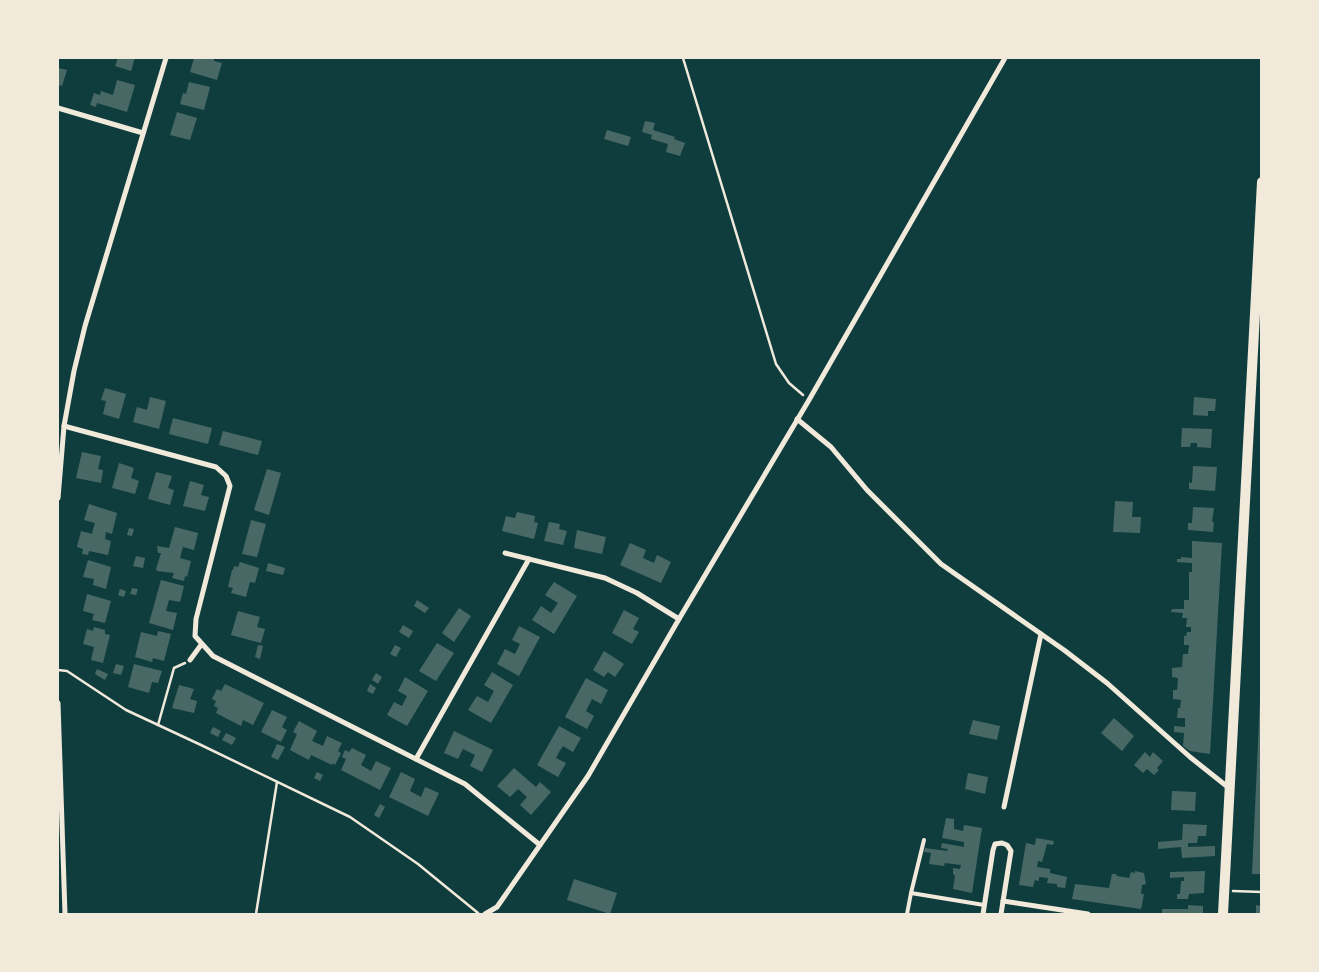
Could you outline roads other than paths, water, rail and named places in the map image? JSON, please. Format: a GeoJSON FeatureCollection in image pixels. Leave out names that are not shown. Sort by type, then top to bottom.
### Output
{"type":"FeatureCollection","features":[{"type":"Feature","properties":{"kind":"main road"},"geometry":{"type":"LineString","coordinates":[[1223,914],[1262,182]]}},
{"type":"Feature","properties":{"kind":"street"},"geometry":{"type":"LineString","coordinates":[[58,498],[64,426],[85,326],[166,58]]}},
{"type":"Feature","properties":{"kind":"street"},"geometry":{"type":"LineString","coordinates":[[485,914],[496,907],[588,776],[679,618],[809,400],[1005,58]]}},
{"type":"Feature","properties":{"kind":"street"},"geometry":{"type":"LineString","coordinates":[[58,108],[143,133]]}},
{"type":"Feature","properties":{"kind":"street"},"geometry":{"type":"LineString","coordinates":[[797,420],[831,447],[868,490],[941,564],[1107,683],[1190,758],[1230,789]]}},
{"type":"Feature","properties":{"kind":"street"},"geometry":{"type":"LineString","coordinates":[[64,426],[216,467],[226,476],[230,486],[196,620],[195,636],[213,656],[465,784],[540,845]]}},
{"type":"Feature","properties":{"kind":"street"},"geometry":{"type":"LineString","coordinates":[[505,553],[564,566],[606,578],[637,593],[679,618]]}},
{"type":"Feature","properties":{"kind":"street"},"geometry":{"type":"LineString","coordinates":[[416,759],[529,559]]}},
{"type":"Feature","properties":{"kind":"street"},"geometry":{"type":"LineString","coordinates":[[1004,807],[1041,634]]}},
{"type":"Feature","properties":{"kind":"street"},"geometry":{"type":"LineString","coordinates":[[190,660],[202,645]]}},
{"type":"Feature","properties":{"kind":"street"},"geometry":{"type":"LineString","coordinates":[[58,703],[65,914]]}},
{"type":"Feature","properties":{"kind":"street"},"geometry":{"type":"LineString","coordinates":[[983,914],[992,850],[995,844],[1002,843],[1007,844],[1011,851],[1001,914]]}},
{"type":"Feature","properties":{"kind":"street"},"geometry":{"type":"LineString","coordinates":[[1003,901],[1088,914]]}},
{"type":"Feature","properties":{"kind":"lane"},"geometry":{"type":"LineString","coordinates":[[907,914],[924,840]]}},
{"type":"Feature","properties":{"kind":"lane"},"geometry":{"type":"LineString","coordinates":[[911,893],[984,905]]}}]}
